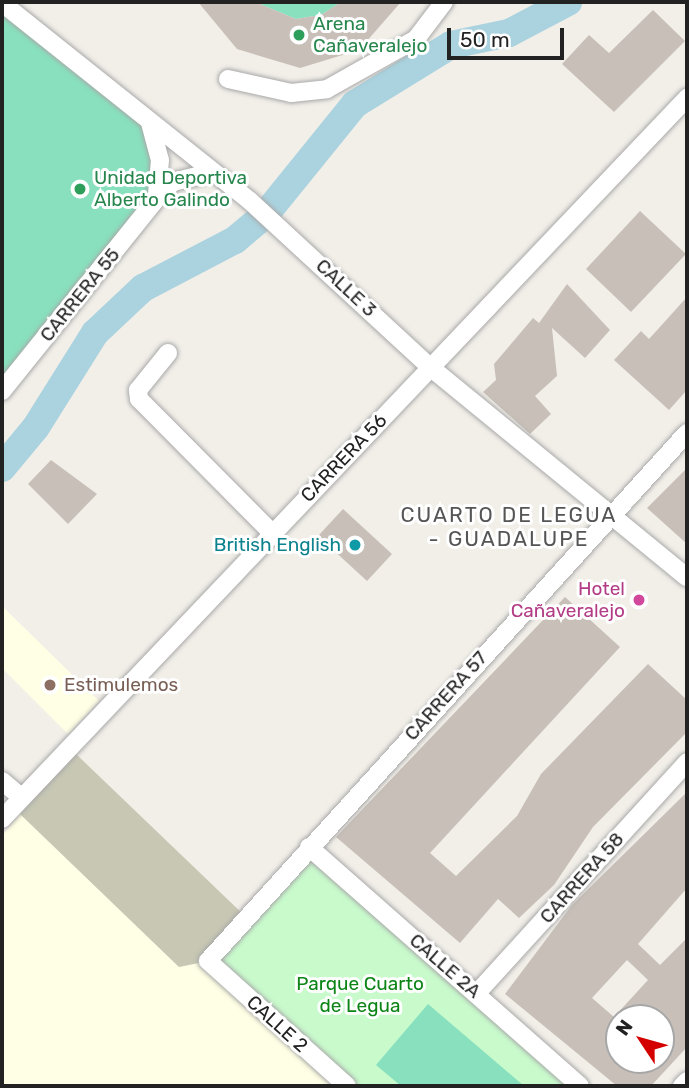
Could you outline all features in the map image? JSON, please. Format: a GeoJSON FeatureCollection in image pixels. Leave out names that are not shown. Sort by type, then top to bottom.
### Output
{"type":"FeatureCollection","features":[{"type":"Feature","properties":{"kind":"street"},"geometry":{"type":"LineString","coordinates":[[228,79],[291,93],[327,89],[416,38],[444,2]]}},
{"type":"Feature","properties":{"kind":"street","name":"CALLE 3"},"geometry":{"type":"LineString","coordinates":[[2,3],[209,173],[250,201],[430,367],[687,577]]}},
{"type":"Feature","properties":{"kind":"street","name":"CARRERA 56"},"geometry":{"type":"LineString","coordinates":[[2,819],[687,98]]}},
{"type":"Feature","properties":{"kind":"street"},"geometry":{"type":"LineString","coordinates":[[150,124],[160,160],[157,198]]}},
{"type":"Feature","properties":{"kind":"street","name":"CARRERA 55"},"geometry":{"type":"LineString","coordinates":[[2,391],[157,198],[173,182],[209,173]]}},
{"type":"Feature","properties":{"kind":"street"},"geometry":{"type":"LineString","coordinates":[[168,353],[138,390],[139,399],[272,533]]}},
{"type":"Feature","properties":{"kind":"street","name":"CARRERA 57"},"geometry":{"type":"LineString","coordinates":[[208,961],[687,433]]}},
{"type":"Feature","properties":{"kind":"street","name":"CARRERA 58"},"geometry":{"type":"LineString","coordinates":[[477,993],[687,762]]}},
{"type":"Feature","properties":{"kind":"street"},"geometry":{"type":"LineString","coordinates":[[2,780],[21,797]]}},
{"type":"Feature","properties":{"kind":"street","name":"CALLE 2A"},"geometry":{"type":"LineString","coordinates":[[309,847],[580,1086]]}},
{"type":"Feature","properties":{"kind":"street","name":"CALLE 2"},"geometry":{"type":"LineString","coordinates":[[208,961],[347,1086]]}},
{"type":"Feature","properties":{"kind":"street"},"geometry":{"type":"LineString","coordinates":[[682,1086],[687,1081]]}},
{"type":"Feature","properties":{"kind":"shaded area","name":"Estimulemos"},"geometry":{"type":"Polygon","coordinates":[[[2,606],[99,701],[68,734],[2,668],[2,606]]]}},
{"type":"Feature","properties":{"kind":"shaded area"},"geometry":{"type":"Polygon","coordinates":[[[76,754],[246,917],[208,961],[179,967],[20,814],[76,754]]]}},
{"type":"Feature","properties":{"kind":"shaded area"},"geometry":{"type":"Polygon","coordinates":[[[20,814],[179,967],[208,961],[347,1086],[2,1086],[2,836],[20,814]]]}},
{"type":"Feature","properties":{"kind":"green space"},"geometry":{"type":"Polygon","coordinates":[[[255,2],[341,2],[321,15],[296,19],[255,2]]]}},
{"type":"Feature","properties":{"kind":"green space","name":"Unidad Deportiva Alberto Galindo"},"geometry":{"type":"Polygon","coordinates":[[[2,3],[150,123],[157,198],[2,391],[2,3]]]}},
{"type":"Feature","properties":{"kind":"green space","name":"Parque Cuarto de Legua"},"geometry":{"type":"Polygon","coordinates":[[[309,847],[580,1086],[347,1086],[208,961],[309,847]]]}},
{"type":"Feature","properties":{"kind":"green space"},"geometry":{"type":"Polygon","coordinates":[[[428,1004],[524,1086],[401,1086],[376,1065],[428,1004]]]}},
{"type":"Feature","properties":{"kind":"building","name":"Arena Cañaveralejo"},"geometry":{"type":"Polygon","coordinates":[[[198,2],[255,2],[296,19],[321,15],[341,2],[401,2],[359,50],[300,68],[237,49],[198,2]]]}},
{"type":"Feature","properties":{"kind":"building"},"geometry":{"type":"Polygon","coordinates":[[[653,10],[685,41],[614,112],[562,64],[589,35],[609,53],[653,10]]]}},
{"type":"Feature","properties":{"kind":"building"},"geometry":{"type":"Polygon","coordinates":[[[640,211],[686,254],[631,312],[586,269],[640,211]]]}},
{"type":"Feature","properties":{"kind":"building"},"geometry":{"type":"Polygon","coordinates":[[[567,284],[610,330],[585,358],[552,328],[557,376],[535,396],[551,414],[530,434],[483,392],[496,380],[494,364],[533,318],[539,323],[567,284]]]}},
{"type":"Feature","properties":{"kind":"building"},"geometry":{"type":"Polygon","coordinates":[[[687,297],[687,390],[669,410],[614,360],[641,331],[649,339],[687,297]]]}},
{"type":"Feature","properties":{"kind":"building"},"geometry":{"type":"Polygon","coordinates":[[[51,460],[97,494],[68,524],[28,484],[51,460]]]}},
{"type":"Feature","properties":{"kind":"building"},"geometry":{"type":"Polygon","coordinates":[[[687,468],[687,544],[647,508],[687,468]]]}},
{"type":"Feature","properties":{"kind":"building","name":"British English"},"geometry":{"type":"Polygon","coordinates":[[[343,509],[392,554],[367,581],[318,536],[343,509]]]}},
{"type":"Feature","properties":{"kind":"building"},"geometry":{"type":"Polygon","coordinates":[[[565,597],[620,647],[430,853],[456,876],[517,816],[541,774],[648,664],[687,700],[687,732],[593,827],[554,885],[519,918],[498,899],[460,943],[336,837],[565,597]]]}},
{"type":"Feature","properties":{"kind":"building"},"geometry":{"type":"Polygon","coordinates":[[[687,792],[687,888],[638,944],[660,965],[687,938],[687,1047],[675,1060],[675,1004],[626,1004],[648,980],[627,960],[592,998],[605,1009],[605,1074],[662,1074],[651,1086],[617,1086],[505,994],[572,905],[687,792]]]}},
{"type":"Feature","properties":{"kind":"waterway"},"geometry":{"type":"LineString","coordinates":[[2,468],[36,427],[95,333],[143,288],[235,240],[265,215],[355,104],[451,45],[509,33],[568,2]]}},
{"type":"Feature","properties":{"kind":"place","name":"Arena Cañaveralejo"},"geometry":{"type":"Point","coordinates":[299,35]}},
{"type":"Feature","properties":{"kind":"place","name":"Unidad Deportiva Alberto Galindo"},"geometry":{"type":"Point","coordinates":[80,189]}},
{"type":"Feature","properties":{"kind":"place","name":"British English"},"geometry":{"type":"Point","coordinates":[355,545]}},
{"type":"Feature","properties":{"kind":"place","name":"Hotel Cañaveralejo"},"geometry":{"type":"Point","coordinates":[639,600]}},
{"type":"Feature","properties":{"kind":"place","name":"Estimulemos"},"geometry":{"type":"Point","coordinates":[50,685]}},
{"type":"Feature","properties":{"kind":"district","name":"CUARTO DE LEGUA - GUADALUPE"},"geometry":{"type":"Point","coordinates":[509,527]}}]}
